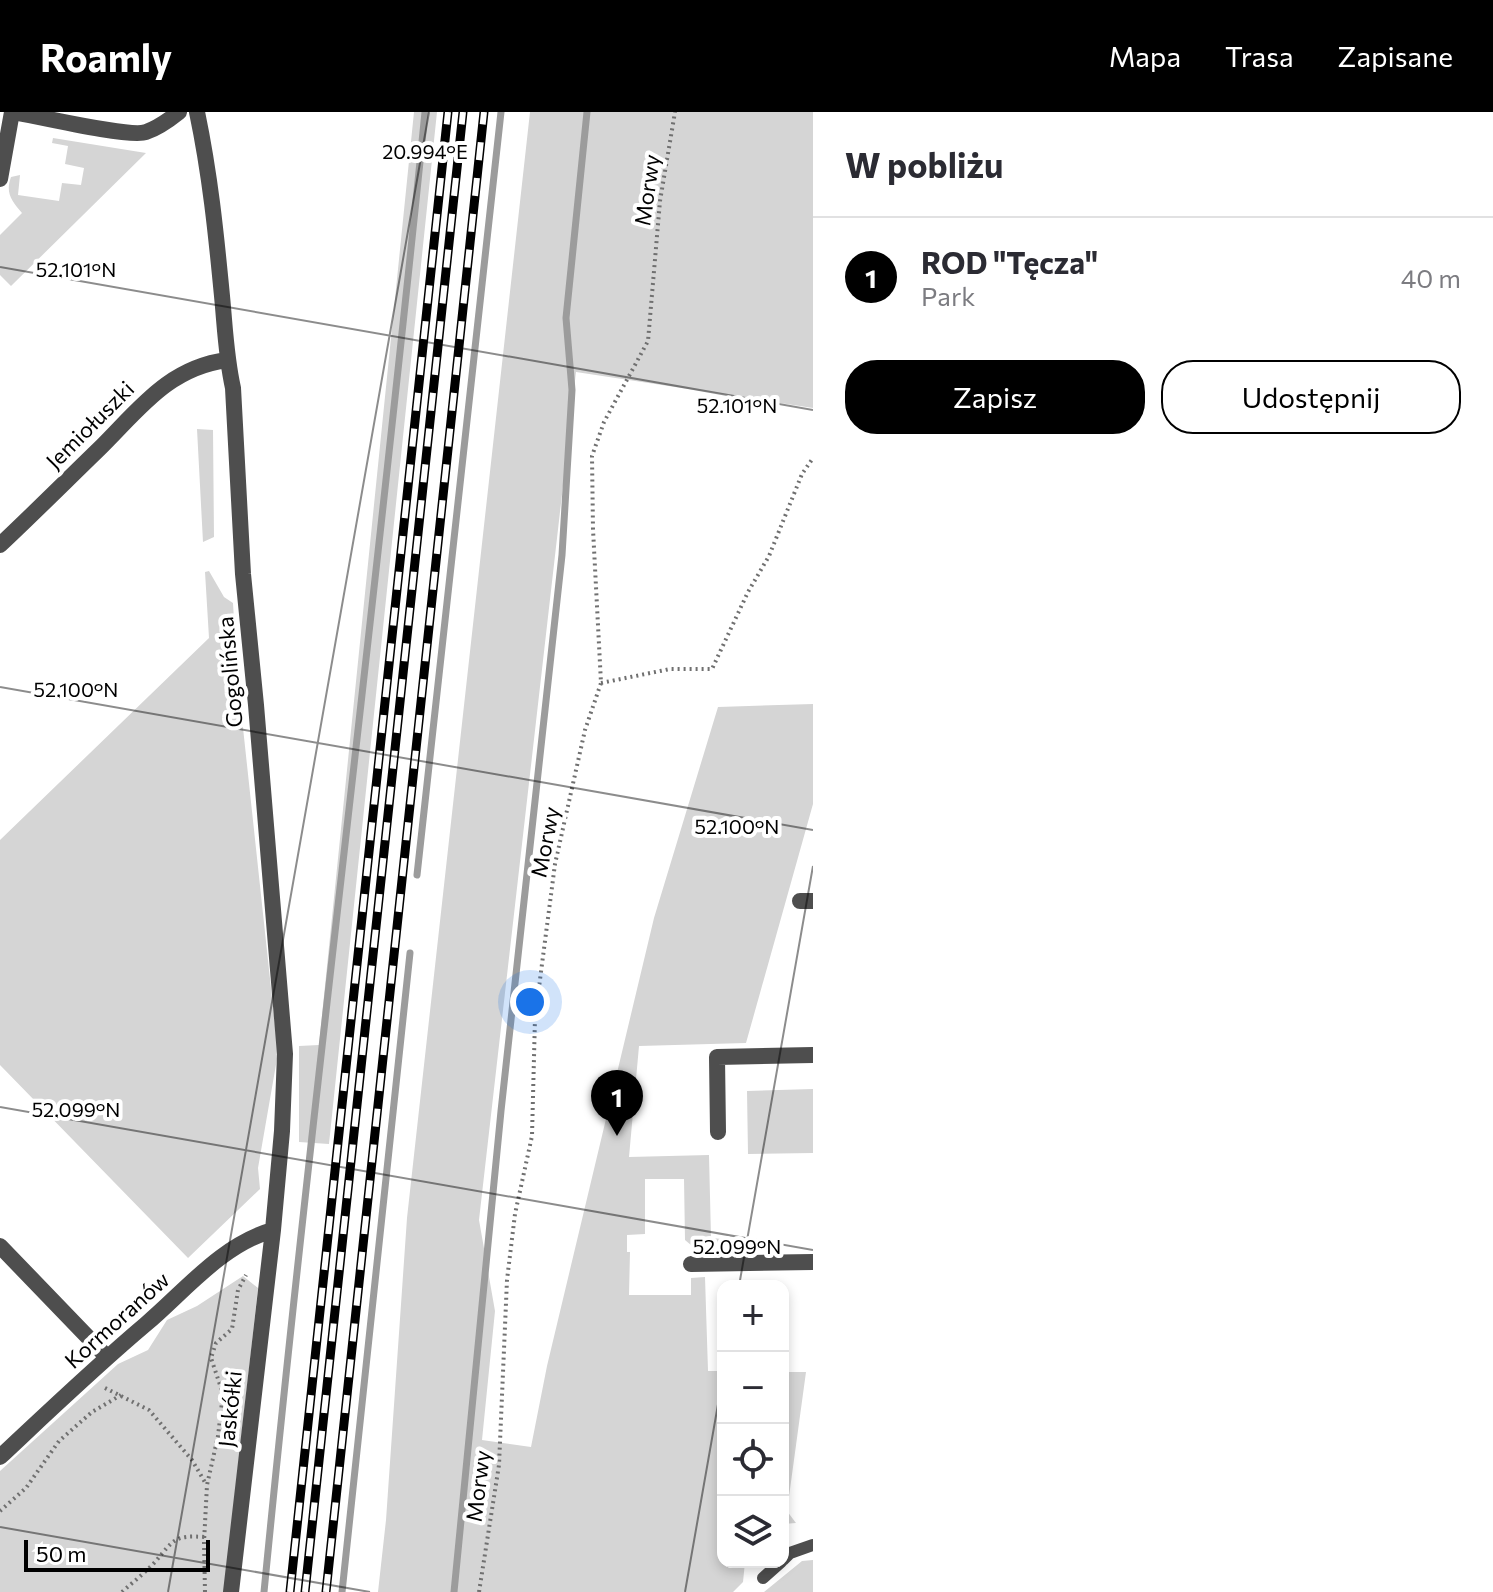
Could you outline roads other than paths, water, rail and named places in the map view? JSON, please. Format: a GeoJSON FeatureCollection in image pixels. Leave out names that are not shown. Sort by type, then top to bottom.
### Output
{"type":"FeatureCollection","features":[{"type":"Feature","properties":{"kind":"street"},"geometry":{"type":"LineString","coordinates":[[0,179],[13,112],[144,133],[179,112]]}},
{"type":"Feature","properties":{"kind":"street","name":"Gogolińska"},"geometry":{"type":"LineString","coordinates":[[197,112],[213,198],[227,360],[233,388],[243,574],[285,1054],[273,1230]]}},
{"type":"Feature","properties":{"kind":"street","name":"Jemiołuszki"},"geometry":{"type":"LineString","coordinates":[[0,545],[154,392],[185,372],[214,361],[227,360]]}},
{"type":"Feature","properties":{"kind":"street"},"geometry":{"type":"LineString","coordinates":[[718,1132],[717,1057],[813,1055]]}},
{"type":"Feature","properties":{"kind":"street","name":"Jaskółki"},"geometry":{"type":"LineString","coordinates":[[231,1592],[273,1230]]}},
{"type":"Feature","properties":{"kind":"street","name":"Kormoranów"},"geometry":{"type":"LineString","coordinates":[[0,1457],[213,1264],[248,1239],[273,1230]]}},
{"type":"Feature","properties":{"kind":"street"},"geometry":{"type":"LineString","coordinates":[[0,1246],[107,1357]]}},
{"type":"Feature","properties":{"kind":"street"},"geometry":{"type":"LineString","coordinates":[[691,1264],[813,1262]]}},
{"type":"Feature","properties":{"kind":"lane"},"geometry":{"type":"LineString","coordinates":[[789,1554],[813,1545]]}},
{"type":"Feature","properties":{"kind":"lane"},"geometry":{"type":"LineString","coordinates":[[763,1578],[774,1568]]}},
{"type":"Feature","properties":{"kind":"waterway"},"geometry":{"type":"LineString","coordinates":[[264,1592],[425,112]]}},
{"type":"Feature","properties":{"kind":"waterway"},"geometry":{"type":"LineString","coordinates":[[417,875],[501,112]]}},
{"type":"Feature","properties":{"kind":"waterway"},"geometry":{"type":"LineString","coordinates":[[454,1592],[501,1111],[562,555],[572,390],[566,318],[587,112]]}},
{"type":"Feature","properties":{"kind":"waterway"},"geometry":{"type":"LineString","coordinates":[[342,1592],[410,953]]}},
{"type":"Feature","properties":{"kind":"railway"},"geometry":{"type":"LineString","coordinates":[[290,1592],[448,112]]}},
{"type":"Feature","properties":{"kind":"railway"},"geometry":{"type":"LineString","coordinates":[[305,1592],[463,112]]}},
{"type":"Feature","properties":{"kind":"railway"},"geometry":{"type":"LineString","coordinates":[[326,1592],[484,112]]}},
{"type":"Feature","properties":{"kind":"place","name":"ROD \"Tęcza\""},"geometry":{"type":"Point","coordinates":[617,1136]}}]}
